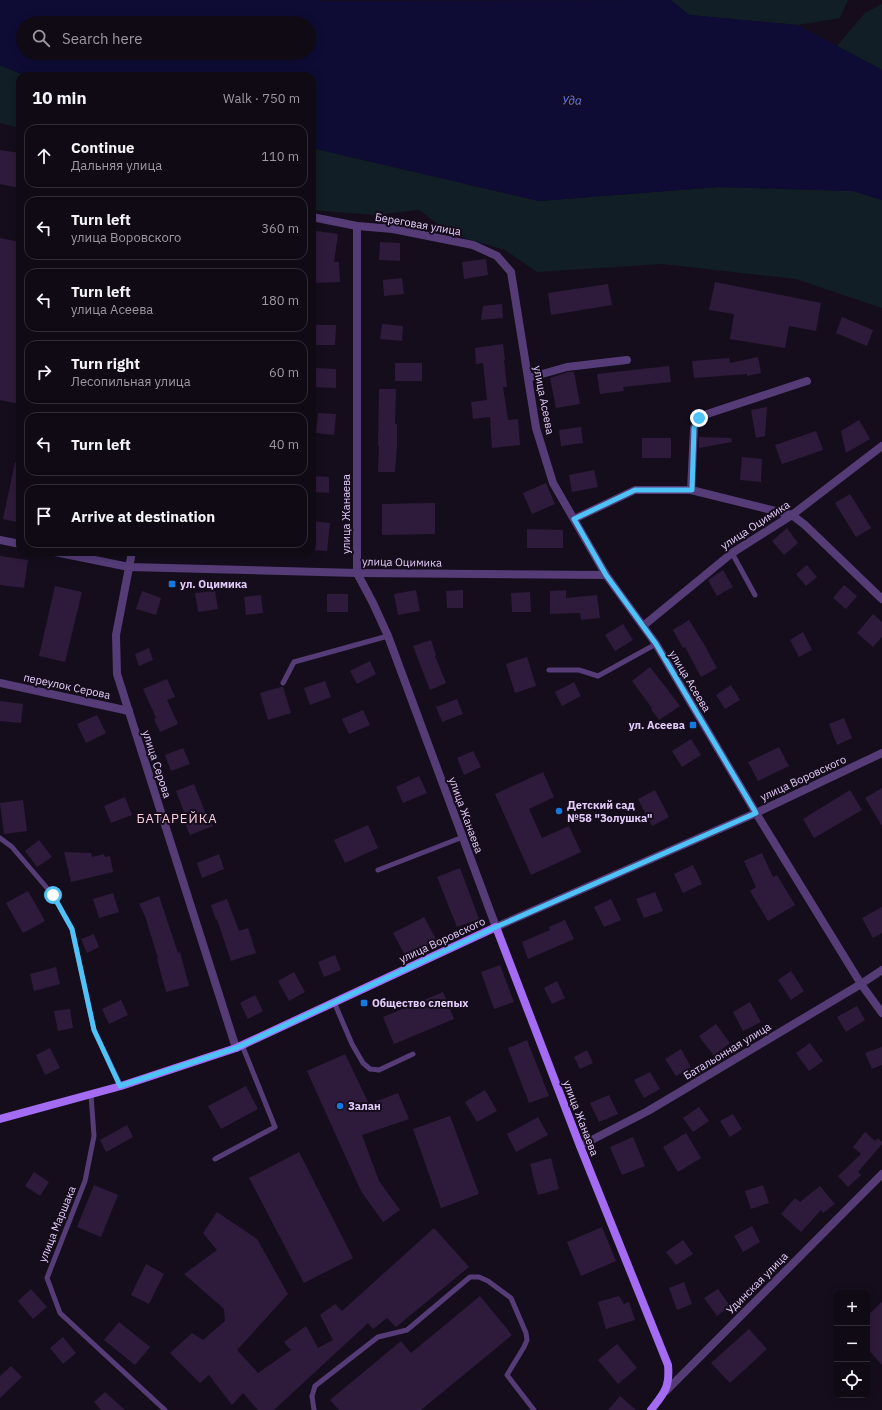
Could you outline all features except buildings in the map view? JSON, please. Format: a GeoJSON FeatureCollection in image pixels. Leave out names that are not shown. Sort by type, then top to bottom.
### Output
{"type":"FeatureCollection","features":[{"type":"Feature","properties":{"kind":"street","name":"Береговая улица"},"geometry":{"type":"LineString","coordinates":[[316,218],[358,226],[393,229],[472,245],[497,256],[511,272]]}},
{"type":"Feature","properties":{"kind":"street","name":"улица Жанаева"},"geometry":{"type":"LineString","coordinates":[[358,226],[357,573],[374,603],[388,636],[496,927],[580,1146],[668,1365],[669,1378],[666,1391]]}},
{"type":"Feature","properties":{"kind":"street","name":"улица Асеева"},"geometry":{"type":"LineString","coordinates":[[511,272],[536,428],[553,482],[606,575],[656,644],[756,813],[861,984],[882,1013]]}},
{"type":"Feature","properties":{"kind":"street"},"geometry":{"type":"LineString","coordinates":[[528,378],[567,368],[627,360]]}},
{"type":"Feature","properties":{"kind":"street"},"geometry":{"type":"LineString","coordinates":[[692,490],[694,428],[699,418],[807,381]]}},
{"type":"Feature","properties":{"kind":"street","name":"улица Оцимика"},"geometry":{"type":"LineString","coordinates":[[643,626],[732,552],[792,515],[882,446]]}},
{"type":"Feature","properties":{"kind":"street"},"geometry":{"type":"LineString","coordinates":[[574,519],[635,490],[692,490],[792,515],[805,525],[882,599]]}},
{"type":"Feature","properties":{"kind":"street"},"geometry":{"type":"LineString","coordinates":[[0,540],[16,543]]}},
{"type":"Feature","properties":{"kind":"street","name":"улица Оцимика"},"geometry":{"type":"LineString","coordinates":[[75,556],[129,567],[357,573],[606,575]]}},
{"type":"Feature","properties":{"kind":"street","name":"улица Серова"},"geometry":{"type":"LineString","coordinates":[[131,556],[116,635],[117,674],[239,1046]]}},
{"type":"Feature","properties":{"kind":"street","name":"переулок Серова"},"geometry":{"type":"LineString","coordinates":[[0,682],[129,711]]}},
{"type":"Feature","properties":{"kind":"street","name":"улица Воровского"},"geometry":{"type":"LineString","coordinates":[[0,1119],[120,1086],[239,1046],[496,927],[756,813],[882,753]]}},
{"type":"Feature","properties":{"kind":"street","name":"Батальонная улица"},"geometry":{"type":"LineString","coordinates":[[580,1146],[648,1111],[882,970]]}},
{"type":"Feature","properties":{"kind":"street","name":"Удинская улица"},"geometry":{"type":"LineString","coordinates":[[651,1410],[666,1391],[882,1174]]}},
{"type":"Feature","properties":{"kind":"lane"},"geometry":{"type":"LineString","coordinates":[[732,552],[755,595]]}},
{"type":"Feature","properties":{"kind":"lane"},"geometry":{"type":"LineString","coordinates":[[283,683],[294,662],[388,636]]}},
{"type":"Feature","properties":{"kind":"lane"},"geometry":{"type":"LineString","coordinates":[[549,670],[579,670],[598,676],[656,644]]}},
{"type":"Feature","properties":{"kind":"lane"},"geometry":{"type":"LineString","coordinates":[[378,870],[463,837]]}},
{"type":"Feature","properties":{"kind":"lane"},"geometry":{"type":"LineString","coordinates":[[0,838],[12,847],[53,895],[72,929],[94,1030],[120,1086]]}},
{"type":"Feature","properties":{"kind":"lane"},"geometry":{"type":"LineString","coordinates":[[334,1002],[352,1044],[363,1063],[370,1069],[379,1070],[413,1054]]}},
{"type":"Feature","properties":{"kind":"lane"},"geometry":{"type":"LineString","coordinates":[[215,1159],[275,1127],[239,1046]]}},
{"type":"Feature","properties":{"kind":"lane","name":"улица Маршака"},"geometry":{"type":"LineString","coordinates":[[90,1095],[94,1136],[85,1181],[47,1278],[60,1313],[165,1410]]}},
{"type":"Feature","properties":{"kind":"lane"},"geometry":{"type":"LineString","coordinates":[[314,1410],[312,1396],[314,1386],[378,1337],[407,1330],[470,1277],[479,1277],[488,1281],[511,1298],[526,1333],[526,1340],[524,1347],[507,1375],[534,1410]]}},
{"type":"Feature","properties":{"kind":"shaded area"},"geometry":{"type":"Polygon","coordinates":[[[671,0],[848,0],[840,18],[798,25],[689,15],[671,0]]]}},
{"type":"Feature","properties":{"kind":"shaded area"},"geometry":{"type":"Polygon","coordinates":[[[882,4],[882,70],[837,46],[865,13],[882,4]]]}},
{"type":"Feature","properties":{"kind":"shaded area"},"geometry":{"type":"Polygon","coordinates":[[[0,65],[17,72],[16,127],[0,123],[0,65]]]}},
{"type":"Feature","properties":{"kind":"shaded area"},"geometry":{"type":"Polygon","coordinates":[[[316,149],[539,201],[718,187],[853,191],[882,200],[882,308],[796,279],[662,264],[537,272],[505,250],[451,234],[419,210],[374,215],[316,210],[316,149]]]}},
{"type":"Feature","properties":{"kind":"water","name":"Уда"},"geometry":{"type":"Polygon","coordinates":[[[0,0],[671,0],[689,15],[798,25],[882,70],[882,200],[853,191],[718,187],[539,201],[316,149],[316,72],[17,72],[0,65],[0,0]]]}},
{"type":"Feature","properties":{"kind":"place","name":"ул. Оцимика"},"geometry":{"type":"Point","coordinates":[172,584]}},
{"type":"Feature","properties":{"kind":"place","name":"ул. Асеева"},"geometry":{"type":"Point","coordinates":[693,725]}},
{"type":"Feature","properties":{"kind":"place","name":"Детский сад №58 \"Золушка\""},"geometry":{"type":"Point","coordinates":[559,811]}},
{"type":"Feature","properties":{"kind":"place","name":"Общество слепых"},"geometry":{"type":"Point","coordinates":[364,1003]}},
{"type":"Feature","properties":{"kind":"place","name":"Залан"},"geometry":{"type":"Point","coordinates":[340,1106]}},
{"type":"Feature","properties":{"kind":"district","name":"БАТАРЕЙКА"},"geometry":{"type":"Point","coordinates":[177,818]}},
{"type":"Feature","properties":{"kind":"route"},"geometry":{"type":"LineString","coordinates":[[53,895],[72,929],[94,1030],[120,1086],[236,1048],[496,927],[756,813],[656,644],[606,575],[574,519],[635,490],[692,490],[694,428],[699,418]]}}]}
